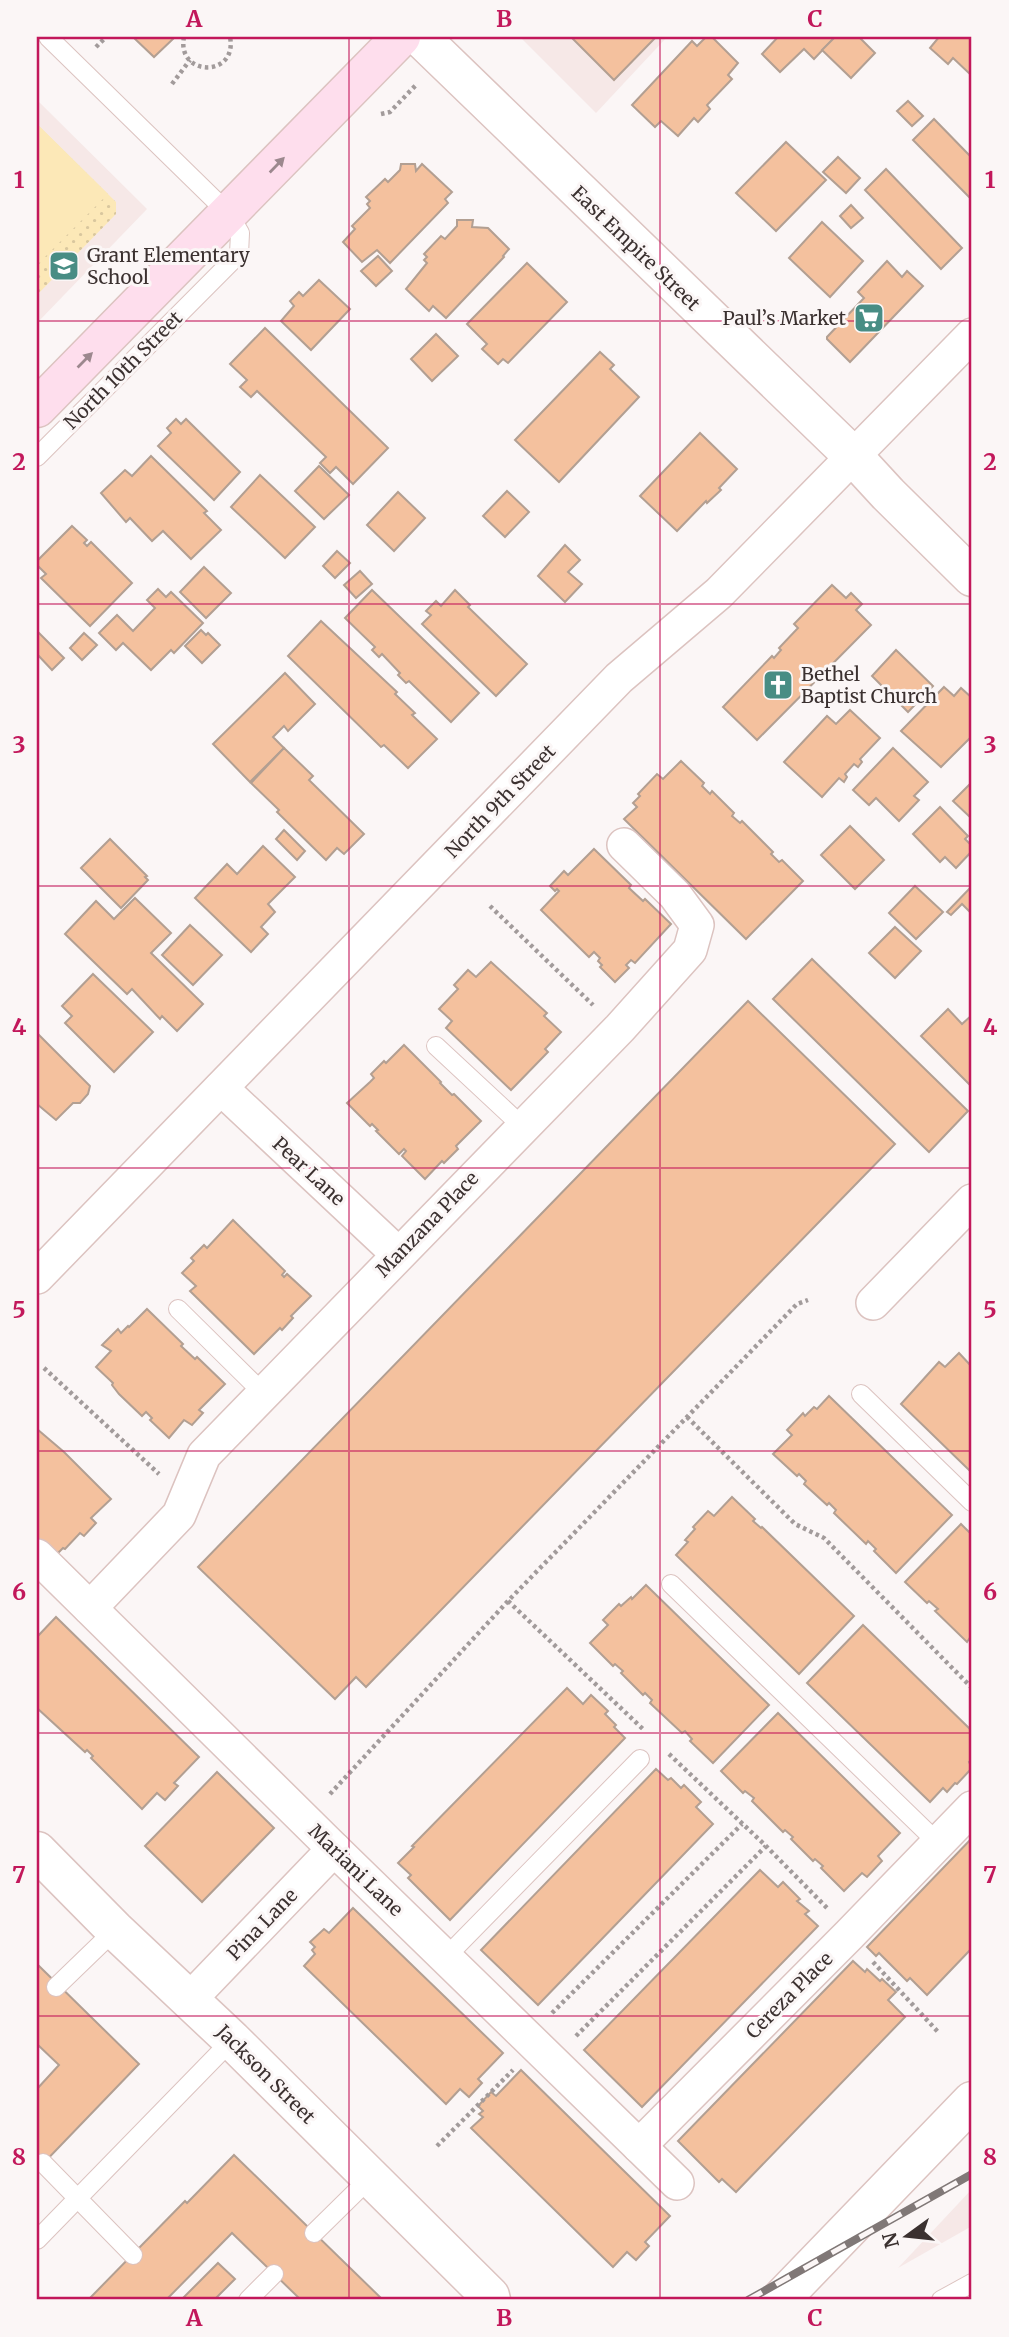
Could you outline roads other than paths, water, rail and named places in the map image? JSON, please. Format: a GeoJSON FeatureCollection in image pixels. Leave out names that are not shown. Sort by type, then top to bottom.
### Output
{"type":"FeatureCollection","features":[{"type":"Feature","properties":{"kind":"main road","name":"North 10th Street"},"geometry":{"type":"LineString","coordinates":[[37,408],[401,37]]}},
{"type":"Feature","properties":{"kind":"street","name":"East Empire Street"},"geometry":{"type":"LineString","coordinates":[[420,37],[853,456],[972,577]]}},
{"type":"Feature","properties":{"kind":"street","name":"North 9th Street"},"geometry":{"type":"LineString","coordinates":[[37,1277],[619,678],[719,593],[972,334]]}},
{"type":"Feature","properties":{"kind":"street","name":"Manzana Place"},"geometry":{"type":"LineString","coordinates":[[90,1608],[179,1515],[204,1455],[620,1028],[690,950],[698,925],[675,895],[624,845]]}},
{"type":"Feature","properties":{"kind":"street","name":"Pear Lane"},"geometry":{"type":"LineString","coordinates":[[220,1088],[398,1254]]}},
{"type":"Feature","properties":{"kind":"street"},"geometry":{"type":"LineString","coordinates":[[873,1303],[972,1201]]}},
{"type":"Feature","properties":{"kind":"street","name":"Mariani Lane"},"geometry":{"type":"LineString","coordinates":[[37,1556],[677,2183]]}},
{"type":"Feature","properties":{"kind":"street","name":"Cereza Place"},"geometry":{"type":"LineString","coordinates":[[639,2146],[842,1943],[972,1808]]}},
{"type":"Feature","properties":{"kind":"street","name":"Pina Lane"},"geometry":{"type":"LineString","coordinates":[[190,1999],[334,1849]]}},
{"type":"Feature","properties":{"kind":"street","name":"Jackson Street"},"geometry":{"type":"LineString","coordinates":[[37,1851],[115,1930],[232,2040],[491,2298]]}},
{"type":"Feature","properties":{"kind":"street"},"geometry":{"type":"LineString","coordinates":[[780,2300],[972,2101]]}},
{"type":"Feature","properties":{"kind":"lane"},"geometry":{"type":"LineString","coordinates":[[48,37],[229,214]]}},
{"type":"Feature","properties":{"kind":"lane","name":"North 10th Street"},"geometry":{"type":"LineString","coordinates":[[37,457],[239,254],[240,233],[229,214]]}},
{"type":"Feature","properties":{"kind":"lane"},"geometry":{"type":"LineString","coordinates":[[436,1046],[522,1126]]}},
{"type":"Feature","properties":{"kind":"lane"},"geometry":{"type":"LineString","coordinates":[[178,1309],[263,1393]]}},
{"type":"Feature","properties":{"kind":"lane"},"geometry":{"type":"LineString","coordinates":[[861,1394],[972,1502]]}},
{"type":"Feature","properties":{"kind":"lane"},"geometry":{"type":"LineString","coordinates":[[671,1584],[938,1843]]}},
{"type":"Feature","properties":{"kind":"lane"},"geometry":{"type":"LineString","coordinates":[[446,1957],[640,1759]]}},
{"type":"Feature","properties":{"kind":"lane"},"geometry":{"type":"LineString","coordinates":[[56,1987],[115,1930]]}},
{"type":"Feature","properties":{"kind":"lane"},"geometry":{"type":"LineString","coordinates":[[37,2240],[232,2040]]}},
{"type":"Feature","properties":{"kind":"lane"},"geometry":{"type":"LineString","coordinates":[[43,2163],[133,2255]]}},
{"type":"Feature","properties":{"kind":"lane"},"geometry":{"type":"LineString","coordinates":[[314,2233],[371,2177]]}},
{"type":"Feature","properties":{"kind":"lane"},"geometry":{"type":"LineString","coordinates":[[248,2300],[274,2274]]}},
{"type":"Feature","properties":{"kind":"lane"},"geometry":{"type":"LineString","coordinates":[[941,2300],[972,2283]]}},
{"type":"Feature","properties":{"kind":"railway"},"geometry":{"type":"LineString","coordinates":[[748,2300],[972,2174]]}},
{"type":"Feature","properties":{"kind":"place","name":"Grant Elementary School"},"geometry":{"type":"Point","coordinates":[64,266]}},
{"type":"Feature","properties":{"kind":"place","name":"Paul’s Market"},"geometry":{"type":"Point","coordinates":[869,318]}},
{"type":"Feature","properties":{"kind":"place","name":"Bethel Baptist Church"},"geometry":{"type":"Point","coordinates":[778,685]}}]}
